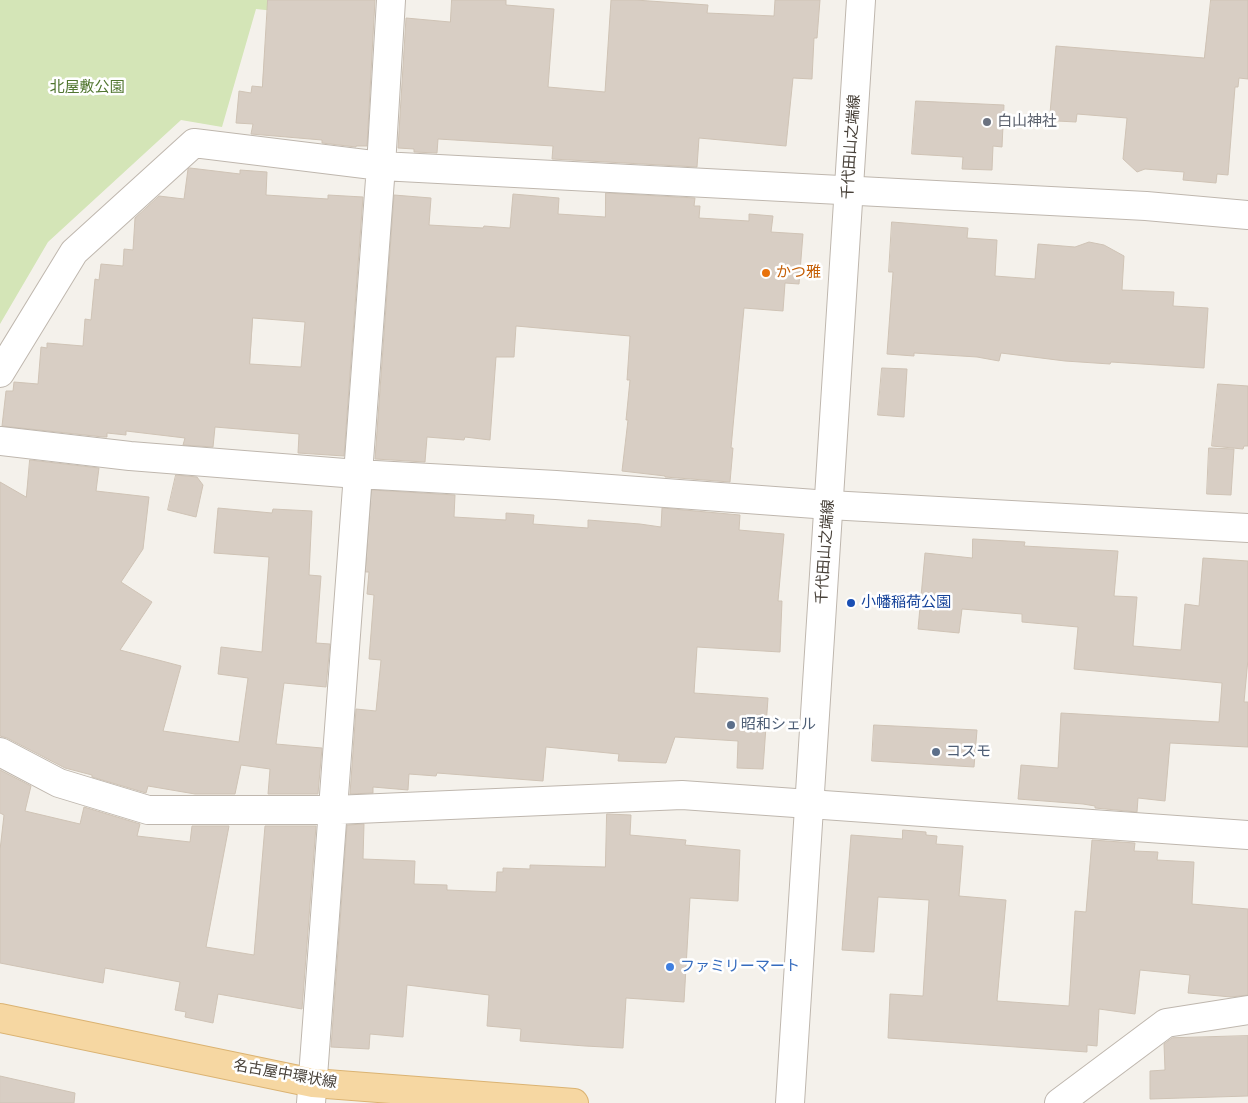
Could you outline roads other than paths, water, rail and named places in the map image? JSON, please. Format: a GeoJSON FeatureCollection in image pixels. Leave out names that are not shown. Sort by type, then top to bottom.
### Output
{"type":"FeatureCollection","features":[{"type":"Feature","properties":{"kind":"main road","name":"名古屋中環状線"},"geometry":{"type":"LineString","coordinates":[[0,1018],[312,1093],[574,1103]]}},
{"type":"Feature","properties":{"kind":"street"},"geometry":{"type":"LineString","coordinates":[[312,1093],[381,166],[391,0]]}},
{"type":"Feature","properties":{"kind":"street","name":"千代田山之端線"},"geometry":{"type":"LineString","coordinates":[[790,1103],[862,0]]}},
{"type":"Feature","properties":{"kind":"street"},"geometry":{"type":"LineString","coordinates":[[0,373],[74,252],[194,143],[381,166],[1146,206],[1248,215]]}},
{"type":"Feature","properties":{"kind":"street"},"geometry":{"type":"LineString","coordinates":[[0,440],[130,456],[357,474],[1248,528]]}},
{"type":"Feature","properties":{"kind":"street"},"geometry":{"type":"LineString","coordinates":[[0,752],[59,783],[148,810],[334,810],[682,795],[1248,836]]}},
{"type":"Feature","properties":{"kind":"street"},"geometry":{"type":"LineString","coordinates":[[1059,1103],[1166,1023],[1248,1010]]}},
{"type":"Feature","properties":{"kind":"place","name":"白山神社"},"geometry":{"type":"Point","coordinates":[987,122]}},
{"type":"Feature","properties":{"kind":"place","name":"かつ雅"},"geometry":{"type":"Point","coordinates":[766,273]}},
{"type":"Feature","properties":{"kind":"place","name":"小幡稲荷公園"},"geometry":{"type":"Point","coordinates":[851,603]}},
{"type":"Feature","properties":{"kind":"place","name":"昭和シェル"},"geometry":{"type":"Point","coordinates":[731,725]}},
{"type":"Feature","properties":{"kind":"place","name":"コスモ"},"geometry":{"type":"Point","coordinates":[936,752]}},
{"type":"Feature","properties":{"kind":"place","name":"ファミリーマート"},"geometry":{"type":"Point","coordinates":[670,967]}},
{"type":"Feature","properties":{"kind":"park label","name":"北屋敷公園"},"geometry":{"type":"Point","coordinates":[87,88]}}]}
